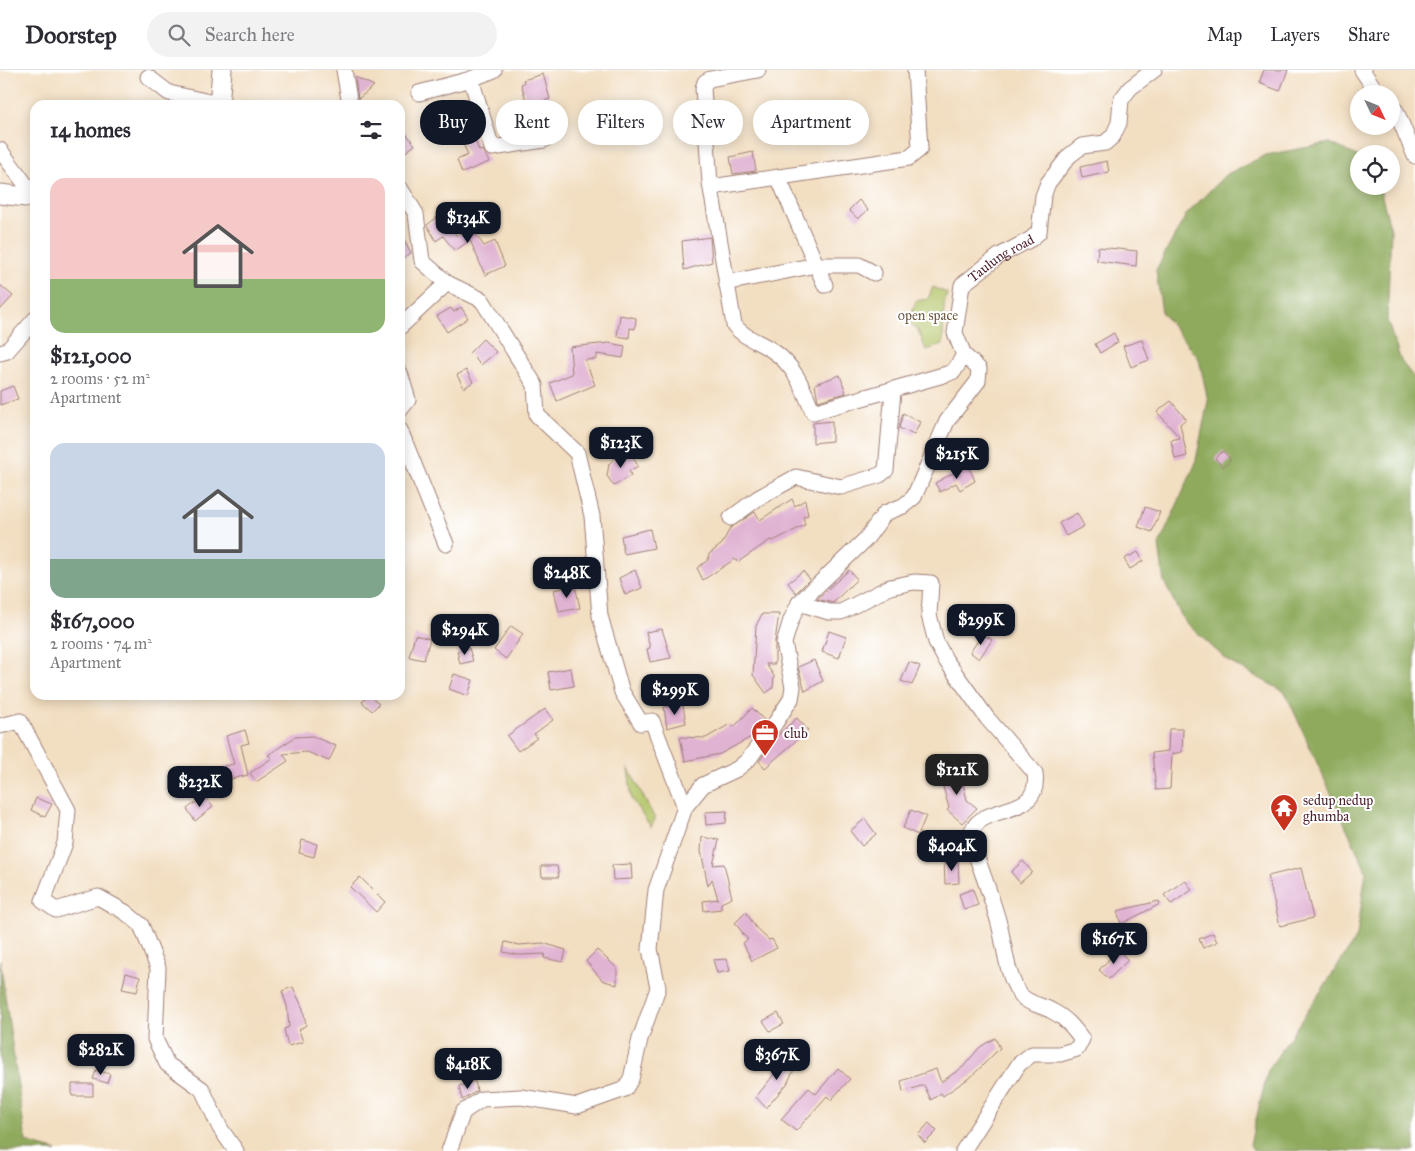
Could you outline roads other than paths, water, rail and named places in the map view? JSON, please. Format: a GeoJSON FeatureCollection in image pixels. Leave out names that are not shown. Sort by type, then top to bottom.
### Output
{"type":"FeatureCollection","features":[{"type":"Feature","properties":{"kind":"street"},"geometry":{"type":"LineString","coordinates":[[219,100],[222,70]]}},
{"type":"Feature","properties":{"kind":"street"},"geometry":{"type":"LineString","coordinates":[[344,70],[349,100]]}},
{"type":"Feature","properties":{"kind":"street"},"geometry":{"type":"LineString","coordinates":[[419,93],[471,79],[494,70]]}},
{"type":"Feature","properties":{"kind":"street"},"geometry":{"type":"LineString","coordinates":[[758,70],[734,73],[705,82],[703,88],[711,187],[734,325],[741,334],[772,351],[793,370],[801,381],[814,412],[893,391],[954,371],[964,355]]}},
{"type":"Feature","properties":{"kind":"street"},"geometry":{"type":"LineString","coordinates":[[711,187],[909,158],[916,154],[920,149],[915,70]]}},
{"type":"Feature","properties":{"kind":"street","name":"Taulung road"},"geometry":{"type":"LineString","coordinates":[[799,603],[866,539],[885,512],[903,506],[914,498],[947,421],[978,381],[979,369],[964,355],[955,333],[962,285],[1000,256],[1031,239],[1039,232],[1043,196],[1048,183],[1069,156],[1082,146],[1105,143],[1113,136],[1119,123],[1121,100],[1130,88],[1154,70]]}},
{"type":"Feature","properties":{"kind":"street"},"geometry":{"type":"LineString","coordinates":[[1362,70],[1372,85]]}},
{"type":"Feature","properties":{"kind":"street"},"geometry":{"type":"LineString","coordinates":[[148,77],[169,93],[198,100]]}},
{"type":"Feature","properties":{"kind":"street"},"geometry":{"type":"LineString","coordinates":[[471,79],[492,148],[512,145]]}},
{"type":"Feature","properties":{"kind":"street"},"geometry":{"type":"LineString","coordinates":[[1400,120],[1415,156]]}},
{"type":"Feature","properties":{"kind":"street"},"geometry":{"type":"LineString","coordinates":[[0,150],[30,191]]}},
{"type":"Feature","properties":{"kind":"street"},"geometry":{"type":"LineString","coordinates":[[778,177],[825,285]]}},
{"type":"Feature","properties":{"kind":"street"},"geometry":{"type":"LineString","coordinates":[[0,194],[30,197]]}},
{"type":"Feature","properties":{"kind":"street"},"geometry":{"type":"LineString","coordinates":[[405,196],[416,214],[422,261],[447,283],[482,300],[535,385],[536,415],[577,453],[592,516],[600,616],[622,692],[647,722],[685,807]]}},
{"type":"Feature","properties":{"kind":"street"},"geometry":{"type":"LineString","coordinates":[[726,283],[816,265],[859,265],[874,273]]}},
{"type":"Feature","properties":{"kind":"street"},"geometry":{"type":"LineString","coordinates":[[405,322],[447,283]]}},
{"type":"Feature","properties":{"kind":"street"},"geometry":{"type":"LineString","coordinates":[[0,353],[8,351],[30,325]]}},
{"type":"Feature","properties":{"kind":"street"},"geometry":{"type":"LineString","coordinates":[[405,390],[408,400],[405,404]]}},
{"type":"Feature","properties":{"kind":"street"},"geometry":{"type":"LineString","coordinates":[[731,518],[758,498],[796,477],[841,487],[880,475],[888,465],[893,391]]}},
{"type":"Feature","properties":{"kind":"street"},"geometry":{"type":"LineString","coordinates":[[405,442],[446,544]]}},
{"type":"Feature","properties":{"kind":"street"},"geometry":{"type":"LineString","coordinates":[[449,1151],[463,1112],[482,1099],[521,1097],[577,1106],[625,1089],[631,1079],[640,1039],[658,988],[650,949],[656,890],[685,807],[703,785],[737,769],[748,760],[790,699],[794,687],[784,643],[791,620],[799,603],[828,612],[841,612],[890,587],[914,582],[931,583],[929,616],[936,642],[945,660],[988,718],[1035,773],[1036,784],[1032,795],[1020,806],[981,818],[972,828],[970,836],[998,919],[1007,955],[1007,968],[1020,994],[1025,999],[1050,1010],[1070,1022],[1082,1039],[1077,1049],[1060,1054],[1032,1054],[1019,1064],[963,1151]]}},
{"type":"Feature","properties":{"kind":"street"},"geometry":{"type":"LineString","coordinates":[[0,726],[20,721],[68,810],[65,843],[43,901],[56,910],[98,897],[125,912],[141,925],[158,968],[155,1040],[167,1064],[202,1089],[220,1128],[236,1151]]}},
{"type":"Feature","properties":{"kind":"place","name":"club"},"geometry":{"type":"Point","coordinates":[765,757]}},
{"type":"Feature","properties":{"kind":"place","name":"sedup nedup ghumba"},"geometry":{"type":"Point","coordinates":[1284,832]}},
{"type":"Feature","properties":{"kind":"park label","name":"open space"},"geometry":{"type":"Point","coordinates":[928,315]}}]}
